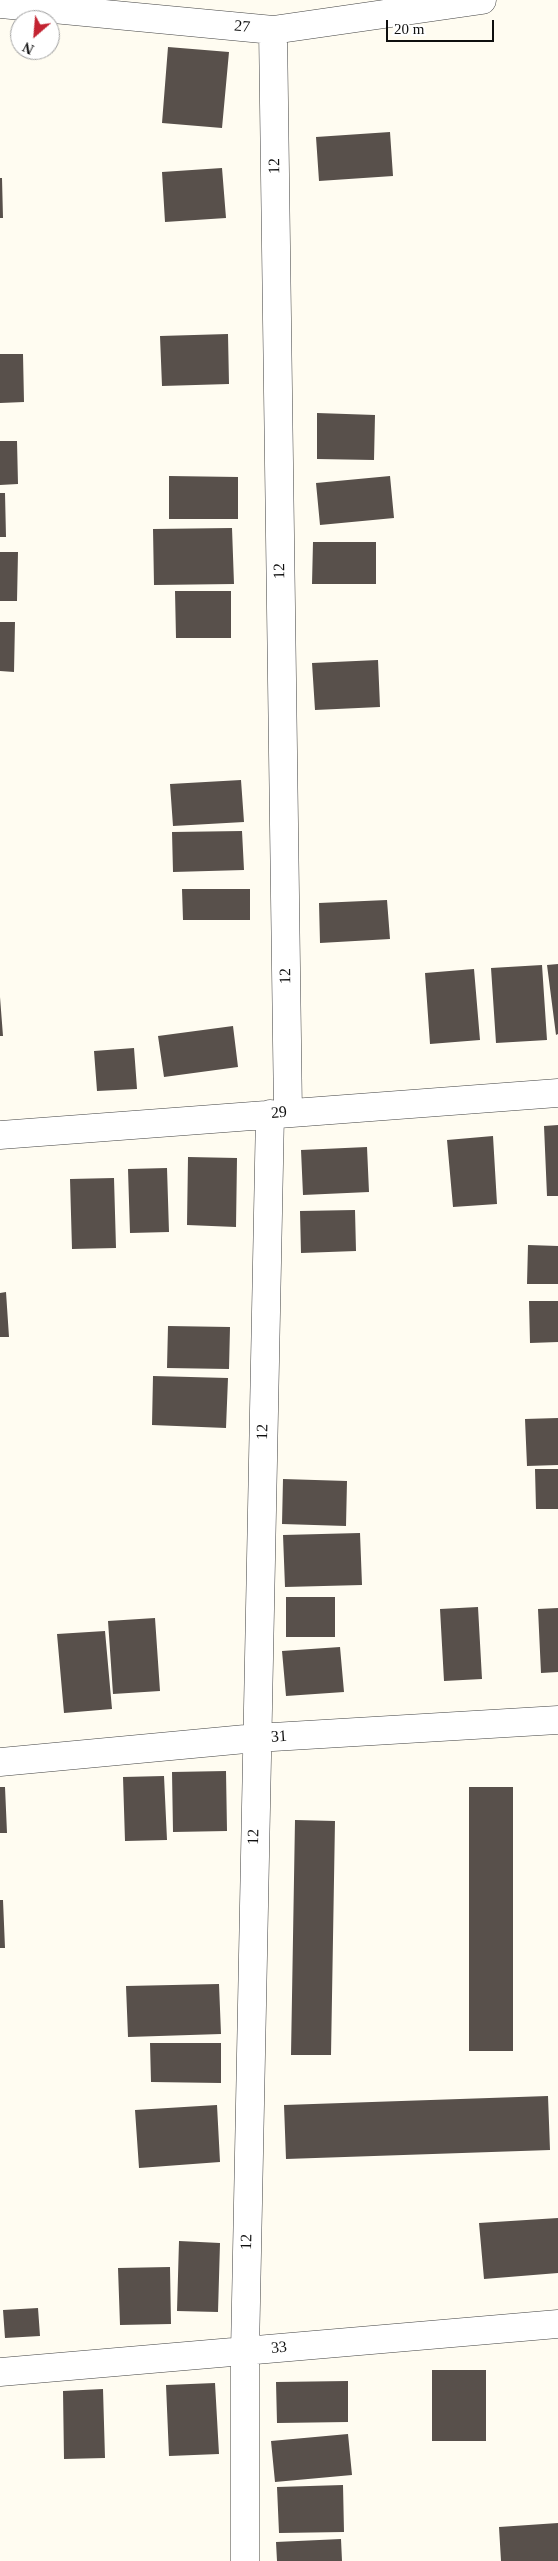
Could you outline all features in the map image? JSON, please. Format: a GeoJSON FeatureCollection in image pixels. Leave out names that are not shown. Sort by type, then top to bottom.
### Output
{"type":"FeatureCollection","features":[{"type":"Feature","properties":{"kind":"street","name":"27"},"geometry":{"type":"LineString","coordinates":[[0,4],[273,30],[482,0]]}},
{"type":"Feature","properties":{"kind":"street","name":"12"},"geometry":{"type":"LineString","coordinates":[[245,2561],[245,2351],[256,1738],[279,1113],[273,30]]}},
{"type":"Feature","properties":{"kind":"street","name":"29"},"geometry":{"type":"LineString","coordinates":[[0,1135],[558,1093]]}},
{"type":"Feature","properties":{"kind":"street","name":"31"},"geometry":{"type":"LineString","coordinates":[[0,1762],[256,1738],[558,1720]]}},
{"type":"Feature","properties":{"kind":"street","name":"33"},"geometry":{"type":"LineString","coordinates":[[0,2372],[558,2324]]}},
{"type":"Feature","properties":{"kind":"building"},"geometry":{"type":"Polygon","coordinates":[[[168,47],[229,52],[222,128],[162,123],[168,47]]]}},
{"type":"Feature","properties":{"kind":"building"},"geometry":{"type":"Polygon","coordinates":[[[390,132],[393,176],[319,181],[316,137],[390,132]]]}},
{"type":"Feature","properties":{"kind":"building"},"geometry":{"type":"Polygon","coordinates":[[[222,168],[226,218],[165,222],[162,172],[222,168]]]}},
{"type":"Feature","properties":{"kind":"building"},"geometry":{"type":"Polygon","coordinates":[[[0,178],[2,178],[3,218],[0,218],[0,178]]]}},
{"type":"Feature","properties":{"kind":"building"},"geometry":{"type":"Polygon","coordinates":[[[228,334],[229,384],[162,386],[160,336],[228,334]]]}},
{"type":"Feature","properties":{"kind":"building"},"geometry":{"type":"Polygon","coordinates":[[[0,354],[23,354],[24,402],[0,403],[0,354]]]}},
{"type":"Feature","properties":{"kind":"building"},"geometry":{"type":"Polygon","coordinates":[[[317,413],[375,415],[374,460],[317,459],[317,413]]]}},
{"type":"Feature","properties":{"kind":"building"},"geometry":{"type":"Polygon","coordinates":[[[0,441],[17,441],[18,484],[0,485],[0,441]]]}},
{"type":"Feature","properties":{"kind":"building"},"geometry":{"type":"Polygon","coordinates":[[[169,476],[238,477],[238,519],[169,519],[169,476]]]}},
{"type":"Feature","properties":{"kind":"building"},"geometry":{"type":"Polygon","coordinates":[[[390,476],[394,518],[320,525],[316,483],[390,476]]]}},
{"type":"Feature","properties":{"kind":"building"},"geometry":{"type":"Polygon","coordinates":[[[0,493],[5,493],[6,537],[0,537],[0,493]]]}},
{"type":"Feature","properties":{"kind":"building"},"geometry":{"type":"Polygon","coordinates":[[[232,528],[234,584],[154,585],[153,529],[232,528]]]}},
{"type":"Feature","properties":{"kind":"building"},"geometry":{"type":"Polygon","coordinates":[[[313,542],[376,542],[376,584],[312,584],[313,542]]]}},
{"type":"Feature","properties":{"kind":"building"},"geometry":{"type":"Polygon","coordinates":[[[0,552],[18,552],[17,601],[0,601],[0,552]]]}},
{"type":"Feature","properties":{"kind":"building"},"geometry":{"type":"Polygon","coordinates":[[[175,591],[231,591],[231,638],[176,638],[175,591]]]}},
{"type":"Feature","properties":{"kind":"building"},"geometry":{"type":"Polygon","coordinates":[[[0,622],[15,622],[14,672],[0,671],[0,622]]]}},
{"type":"Feature","properties":{"kind":"building"},"geometry":{"type":"Polygon","coordinates":[[[378,660],[380,707],[315,710],[312,663],[378,660]]]}},
{"type":"Feature","properties":{"kind":"building"},"geometry":{"type":"Polygon","coordinates":[[[241,780],[244,822],[173,826],[170,784],[241,780]]]}},
{"type":"Feature","properties":{"kind":"building"},"geometry":{"type":"Polygon","coordinates":[[[242,831],[244,870],[173,872],[172,832],[242,831]]]}},
{"type":"Feature","properties":{"kind":"building"},"geometry":{"type":"Polygon","coordinates":[[[182,889],[250,889],[250,920],[183,920],[182,889]]]}},
{"type":"Feature","properties":{"kind":"building"},"geometry":{"type":"Polygon","coordinates":[[[387,900],[390,939],[320,943],[319,903],[387,900]]]}},
{"type":"Feature","properties":{"kind":"building"},"geometry":{"type":"Polygon","coordinates":[[[558,964],[558,1034],[556,1035],[547,965],[558,964]]]}},
{"type":"Feature","properties":{"kind":"building"},"geometry":{"type":"Polygon","coordinates":[[[542,965],[547,1040],[496,1043],[491,968],[542,965]]]}},
{"type":"Feature","properties":{"kind":"building"},"geometry":{"type":"Polygon","coordinates":[[[474,969],[480,1040],[430,1044],[425,973],[474,969]]]}},
{"type":"Feature","properties":{"kind":"building"},"geometry":{"type":"Polygon","coordinates":[[[0,997],[3,1036],[0,1036],[0,997]]]}},
{"type":"Feature","properties":{"kind":"building"},"geometry":{"type":"Polygon","coordinates":[[[233,1026],[238,1067],[164,1077],[158,1036],[233,1026]]]}},
{"type":"Feature","properties":{"kind":"building"},"geometry":{"type":"Polygon","coordinates":[[[134,1048],[137,1089],[97,1091],[94,1051],[134,1048]]]}},
{"type":"Feature","properties":{"kind":"building"},"geometry":{"type":"Polygon","coordinates":[[[558,1125],[558,1196],[547,1196],[544,1126],[558,1125]]]}},
{"type":"Feature","properties":{"kind":"building"},"geometry":{"type":"Polygon","coordinates":[[[493,1136],[497,1204],[453,1207],[447,1140],[493,1136]]]}},
{"type":"Feature","properties":{"kind":"building"},"geometry":{"type":"Polygon","coordinates":[[[367,1147],[369,1192],[303,1195],[301,1150],[367,1147]]]}},
{"type":"Feature","properties":{"kind":"building"},"geometry":{"type":"Polygon","coordinates":[[[188,1157],[237,1158],[236,1227],[187,1225],[188,1157]]]}},
{"type":"Feature","properties":{"kind":"building"},"geometry":{"type":"Polygon","coordinates":[[[167,1168],[169,1232],[130,1233],[128,1169],[167,1168]]]}},
{"type":"Feature","properties":{"kind":"building"},"geometry":{"type":"Polygon","coordinates":[[[114,1178],[116,1248],[72,1249],[70,1179],[114,1178]]]}},
{"type":"Feature","properties":{"kind":"building"},"geometry":{"type":"Polygon","coordinates":[[[355,1210],[356,1251],[301,1253],[300,1211],[355,1210]]]}},
{"type":"Feature","properties":{"kind":"building"},"geometry":{"type":"Polygon","coordinates":[[[528,1245],[558,1246],[558,1284],[527,1284],[528,1245]]]}},
{"type":"Feature","properties":{"kind":"building"},"geometry":{"type":"Polygon","coordinates":[[[6,1292],[9,1337],[0,1337],[0,1293],[6,1292]]]}},
{"type":"Feature","properties":{"kind":"building"},"geometry":{"type":"Polygon","coordinates":[[[529,1301],[558,1301],[558,1342],[530,1343],[529,1301]]]}},
{"type":"Feature","properties":{"kind":"building"},"geometry":{"type":"Polygon","coordinates":[[[168,1326],[230,1327],[229,1369],[167,1368],[168,1326]]]}},
{"type":"Feature","properties":{"kind":"building"},"geometry":{"type":"Polygon","coordinates":[[[153,1376],[228,1378],[226,1428],[152,1425],[153,1376]]]}},
{"type":"Feature","properties":{"kind":"building"},"geometry":{"type":"Polygon","coordinates":[[[558,1418],[558,1465],[527,1466],[525,1419],[558,1418]]]}},
{"type":"Feature","properties":{"kind":"building"},"geometry":{"type":"Polygon","coordinates":[[[535,1469],[558,1469],[558,1509],[536,1509],[535,1469]]]}},
{"type":"Feature","properties":{"kind":"building"},"geometry":{"type":"Polygon","coordinates":[[[283,1479],[347,1481],[346,1526],[282,1524],[283,1479]]]}},
{"type":"Feature","properties":{"kind":"building"},"geometry":{"type":"Polygon","coordinates":[[[360,1533],[362,1585],[285,1587],[283,1535],[360,1533]]]}},
{"type":"Feature","properties":{"kind":"building"},"geometry":{"type":"Polygon","coordinates":[[[286,1597],[335,1597],[335,1637],[286,1637],[286,1597]]]}},
{"type":"Feature","properties":{"kind":"building"},"geometry":{"type":"Polygon","coordinates":[[[478,1607],[482,1679],[444,1681],[440,1609],[478,1607]]]}},
{"type":"Feature","properties":{"kind":"building"},"geometry":{"type":"Polygon","coordinates":[[[558,1608],[558,1672],[541,1673],[538,1609],[558,1608]]]}},
{"type":"Feature","properties":{"kind":"building"},"geometry":{"type":"Polygon","coordinates":[[[155,1618],[160,1691],[113,1694],[108,1621],[155,1618]]]}},
{"type":"Feature","properties":{"kind":"building"},"geometry":{"type":"Polygon","coordinates":[[[105,1631],[112,1709],[64,1713],[57,1634],[105,1631]]]}},
{"type":"Feature","properties":{"kind":"building"},"geometry":{"type":"Polygon","coordinates":[[[340,1647],[344,1692],[286,1696],[282,1651],[340,1647]]]}},
{"type":"Feature","properties":{"kind":"building"},"geometry":{"type":"Polygon","coordinates":[[[226,1771],[227,1831],[173,1832],[172,1772],[226,1771]]]}},
{"type":"Feature","properties":{"kind":"building"},"geometry":{"type":"Polygon","coordinates":[[[164,1776],[167,1840],[125,1841],[123,1777],[164,1776]]]}},
{"type":"Feature","properties":{"kind":"building"},"geometry":{"type":"Polygon","coordinates":[[[0,1787],[5,1787],[7,1833],[0,1833],[0,1787]]]}},
{"type":"Feature","properties":{"kind":"building"},"geometry":{"type":"Polygon","coordinates":[[[469,1787],[513,1787],[513,2051],[469,2051],[469,1787]]]}},
{"type":"Feature","properties":{"kind":"building"},"geometry":{"type":"Polygon","coordinates":[[[295,1820],[335,1821],[331,2055],[291,2055],[295,1820]]]}},
{"type":"Feature","properties":{"kind":"building"},"geometry":{"type":"Polygon","coordinates":[[[0,1900],[3,1900],[5,1948],[0,1948],[0,1900]]]}},
{"type":"Feature","properties":{"kind":"building"},"geometry":{"type":"Polygon","coordinates":[[[219,1984],[221,2034],[128,2037],[126,1986],[219,1984]]]}},
{"type":"Feature","properties":{"kind":"building"},"geometry":{"type":"Polygon","coordinates":[[[150,2043],[221,2043],[221,2083],[151,2082],[150,2043]]]}},
{"type":"Feature","properties":{"kind":"building"},"geometry":{"type":"Polygon","coordinates":[[[548,2096],[550,2150],[286,2159],[284,2105],[548,2096]]]}},
{"type":"Feature","properties":{"kind":"building"},"geometry":{"type":"Polygon","coordinates":[[[217,2105],[220,2162],[139,2168],[135,2110],[217,2105]]]}},
{"type":"Feature","properties":{"kind":"building"},"geometry":{"type":"Polygon","coordinates":[[[558,2218],[558,2273],[484,2279],[479,2223],[558,2218]]]}},
{"type":"Feature","properties":{"kind":"building"},"geometry":{"type":"Polygon","coordinates":[[[179,2241],[220,2243],[218,2312],[177,2311],[179,2241]]]}},
{"type":"Feature","properties":{"kind":"building"},"geometry":{"type":"Polygon","coordinates":[[[170,2267],[171,2324],[120,2325],[118,2268],[170,2267]]]}},
{"type":"Feature","properties":{"kind":"building"},"geometry":{"type":"Polygon","coordinates":[[[38,2308],[40,2336],[5,2338],[3,2310],[38,2308]]]}},
{"type":"Feature","properties":{"kind":"building"},"geometry":{"type":"Polygon","coordinates":[[[432,2370],[486,2370],[486,2441],[432,2441],[432,2370]]]}},
{"type":"Feature","properties":{"kind":"building"},"geometry":{"type":"Polygon","coordinates":[[[348,2381],[348,2422],[277,2423],[276,2382],[348,2381]]]}},
{"type":"Feature","properties":{"kind":"building"},"geometry":{"type":"Polygon","coordinates":[[[215,2383],[219,2454],[169,2456],[166,2385],[215,2383]]]}},
{"type":"Feature","properties":{"kind":"building"},"geometry":{"type":"Polygon","coordinates":[[[103,2389],[105,2458],[64,2459],[63,2391],[103,2389]]]}},
{"type":"Feature","properties":{"kind":"building"},"geometry":{"type":"Polygon","coordinates":[[[348,2434],[352,2475],[275,2482],[271,2441],[348,2434]]]}},
{"type":"Feature","properties":{"kind":"building"},"geometry":{"type":"Polygon","coordinates":[[[343,2485],[344,2532],[279,2533],[277,2487],[343,2485]]]}},
{"type":"Feature","properties":{"kind":"building"},"geometry":{"type":"Polygon","coordinates":[[[558,2523],[558,2561],[501,2561],[499,2527],[558,2523]]]}},
{"type":"Feature","properties":{"kind":"building"},"geometry":{"type":"Polygon","coordinates":[[[341,2539],[342,2561],[277,2561],[276,2542],[341,2539]]]}}]}
